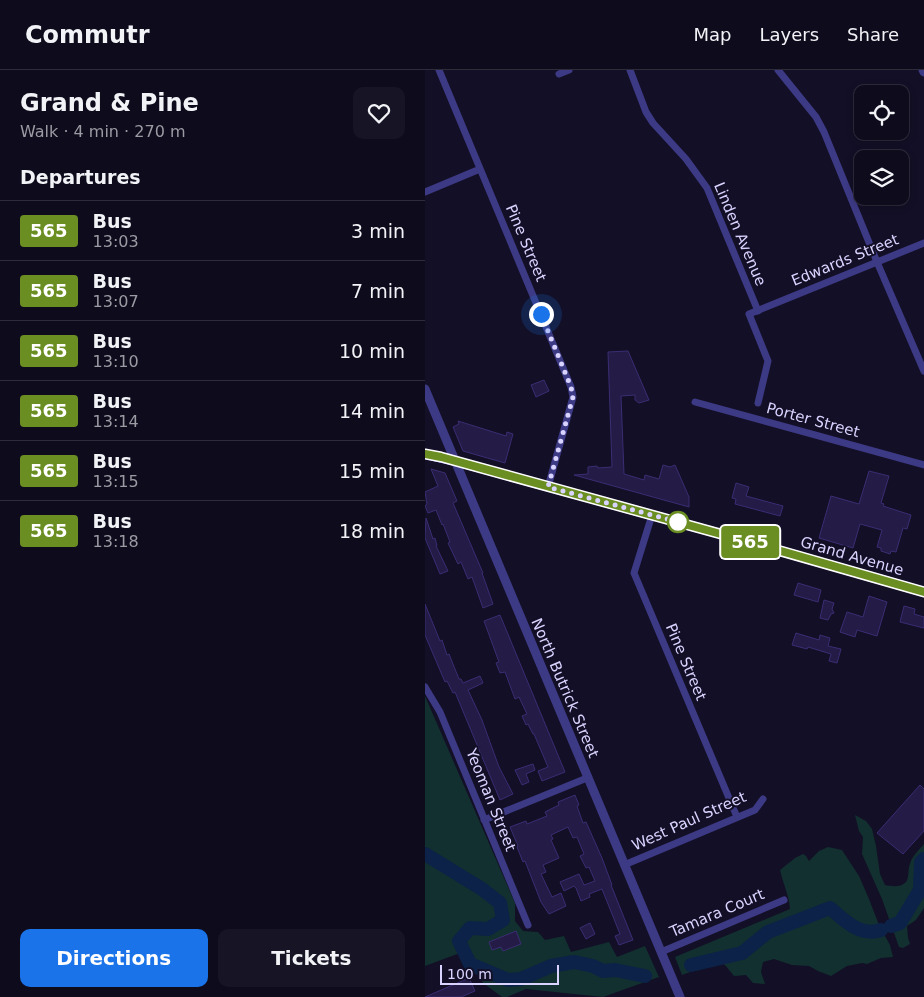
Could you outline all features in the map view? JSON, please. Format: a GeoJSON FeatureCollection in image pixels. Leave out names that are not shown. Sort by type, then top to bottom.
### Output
{"type":"FeatureCollection","features":[{"type":"Feature","properties":{"kind":"main road","name":"Grand Avenue"},"geometry":{"type":"LineString","coordinates":[[425,454],[653,515],[924,592]]}},
{"type":"Feature","properties":{"kind":"street","name":"Pine Street"},"geometry":{"type":"LineString","coordinates":[[439,70],[571,387],[573,397],[548,487]]}},
{"type":"Feature","properties":{"kind":"street"},"geometry":{"type":"LineString","coordinates":[[559,74],[569,70]]}},
{"type":"Feature","properties":{"kind":"street","name":"Linden Avenue"},"geometry":{"type":"LineString","coordinates":[[630,70],[646,112],[653,124],[686,159],[707,188],[758,311]]}},
{"type":"Feature","properties":{"kind":"street"},"geometry":{"type":"LineString","coordinates":[[778,70],[820,124],[924,371]]}},
{"type":"Feature","properties":{"kind":"street"},"geometry":{"type":"LineString","coordinates":[[425,192],[480,169]]}},
{"type":"Feature","properties":{"kind":"street","name":"Edwards Street"},"geometry":{"type":"LineString","coordinates":[[758,403],[768,362],[749,314],[924,243]]}},
{"type":"Feature","properties":{"kind":"street","name":"North Butrick Street"},"geometry":{"type":"LineString","coordinates":[[425,389],[680,997]]}},
{"type":"Feature","properties":{"kind":"street","name":"Porter Street"},"geometry":{"type":"LineString","coordinates":[[695,402],[924,465]]}},
{"type":"Feature","properties":{"kind":"street","name":"Pine Street"},"geometry":{"type":"LineString","coordinates":[[653,515],[634,573],[737,817]]}},
{"type":"Feature","properties":{"kind":"street","name":"Yeoman Street"},"geometry":{"type":"LineString","coordinates":[[425,687],[440,712],[528,925]]}},
{"type":"Feature","properties":{"kind":"street"},"geometry":{"type":"LineString","coordinates":[[484,820],[587,778]]}},
{"type":"Feature","properties":{"kind":"street","name":"West Paul Street"},"geometry":{"type":"LineString","coordinates":[[624,865],[755,810],[763,799]]}},
{"type":"Feature","properties":{"kind":"street","name":"Tamara Court"},"geometry":{"type":"LineString","coordinates":[[661,952],[784,900]]}},
{"type":"Feature","properties":{"kind":"green space"},"geometry":{"type":"Polygon","coordinates":[[[425,696],[515,903],[515,921],[523,931],[538,932],[545,940],[564,936],[571,952],[609,942],[617,957],[645,946],[659,977],[603,997],[526,989],[507,997],[502,997],[483,983],[475,970],[470,968],[460,953],[425,966],[425,696]]]}},
{"type":"Feature","properties":{"kind":"green space"},"geometry":{"type":"Polygon","coordinates":[[[855,815],[866,821],[872,829],[880,874],[885,885],[896,886],[905,883],[911,861],[924,844],[924,908],[916,920],[907,926],[910,944],[903,948],[899,947],[882,899],[862,854],[863,837],[859,831],[855,815]]]}},
{"type":"Feature","properties":{"kind":"green space"},"geometry":{"type":"Polygon","coordinates":[[[828,847],[842,850],[859,876],[879,925],[890,945],[893,957],[881,958],[867,964],[847,966],[831,976],[809,966],[792,965],[774,959],[763,962],[761,972],[765,984],[753,983],[746,975],[734,976],[725,965],[717,962],[682,975],[675,957],[790,909],[780,870],[803,854],[809,861],[819,851],[828,847]]]}},
{"type":"Feature","properties":{"kind":"building"},"geometry":{"type":"Polygon","coordinates":[[[628,351],[649,400],[639,403],[635,400],[635,395],[621,396],[624,474],[644,480],[645,475],[659,479],[663,465],[670,467],[675,465],[689,497],[689,507],[574,475],[588,474],[588,467],[612,467],[608,352],[628,351]]]}},
{"type":"Feature","properties":{"kind":"building"},"geometry":{"type":"Polygon","coordinates":[[[544,380],[549,391],[536,397],[531,385],[544,380]]]}},
{"type":"Feature","properties":{"kind":"building"},"geometry":{"type":"Polygon","coordinates":[[[458,421],[506,436],[507,432],[513,434],[505,463],[463,451],[453,427],[459,424],[458,421]]]}},
{"type":"Feature","properties":{"kind":"building"},"geometry":{"type":"Polygon","coordinates":[[[431,469],[445,473],[457,501],[453,503],[483,573],[493,604],[483,608],[472,577],[468,579],[461,562],[458,564],[436,510],[428,513],[425,506],[427,504],[425,492],[438,486],[431,469]]]}},
{"type":"Feature","properties":{"kind":"building"},"geometry":{"type":"Polygon","coordinates":[[[869,471],[889,476],[881,503],[884,504],[883,506],[911,515],[907,529],[903,528],[896,552],[891,551],[890,554],[881,551],[881,548],[877,547],[882,530],[860,524],[853,548],[819,538],[831,496],[859,504],[869,471]]]}},
{"type":"Feature","properties":{"kind":"building"},"geometry":{"type":"Polygon","coordinates":[[[736,483],[749,487],[746,496],[783,506],[780,516],[735,504],[736,499],[732,498],[736,483]]]}},
{"type":"Feature","properties":{"kind":"building"},"geometry":{"type":"Polygon","coordinates":[[[426,518],[433,539],[435,538],[436,546],[448,571],[440,574],[425,538],[426,518]]]}},
{"type":"Feature","properties":{"kind":"building"},"geometry":{"type":"Polygon","coordinates":[[[798,583],[821,590],[818,602],[794,595],[798,583]]]}},
{"type":"Feature","properties":{"kind":"building"},"geometry":{"type":"Polygon","coordinates":[[[869,596],[887,602],[877,636],[857,630],[855,637],[840,632],[847,612],[863,617],[869,596]]]}},
{"type":"Feature","properties":{"kind":"building"},"geometry":{"type":"Polygon","coordinates":[[[824,600],[834,603],[832,609],[834,613],[831,614],[828,620],[820,618],[824,600]]]}},
{"type":"Feature","properties":{"kind":"building"},"geometry":{"type":"Polygon","coordinates":[[[425,604],[440,641],[442,640],[459,679],[463,683],[480,676],[483,683],[468,690],[482,720],[499,767],[513,794],[500,800],[455,692],[453,693],[447,681],[445,682],[425,635],[425,604]]]}},
{"type":"Feature","properties":{"kind":"building"},"geometry":{"type":"Polygon","coordinates":[[[904,606],[915,609],[914,614],[924,617],[924,628],[900,622],[904,606]]]}},
{"type":"Feature","properties":{"kind":"building"},"geometry":{"type":"Polygon","coordinates":[[[500,615],[565,772],[542,781],[538,771],[548,767],[534,734],[528,724],[526,725],[522,716],[527,714],[519,697],[515,699],[505,672],[500,673],[496,663],[499,662],[484,621],[500,615]]]}},
{"type":"Feature","properties":{"kind":"building"},"geometry":{"type":"Polygon","coordinates":[[[796,633],[819,640],[820,635],[830,638],[828,646],[841,649],[837,663],[829,661],[831,654],[808,647],[807,649],[792,645],[796,633]]]}},
{"type":"Feature","properties":{"kind":"building"},"geometry":{"type":"Polygon","coordinates":[[[533,764],[535,770],[526,774],[529,782],[522,785],[515,770],[533,764]]]}},
{"type":"Feature","properties":{"kind":"building"},"geometry":{"type":"Polygon","coordinates":[[[920,785],[924,789],[924,831],[903,854],[877,833],[920,785]]]}},
{"type":"Feature","properties":{"kind":"building"},"geometry":{"type":"Polygon","coordinates":[[[575,795],[583,823],[586,822],[602,858],[633,940],[619,945],[615,936],[620,934],[602,889],[589,894],[590,897],[581,901],[574,886],[564,891],[560,882],[579,874],[584,885],[595,881],[589,867],[586,868],[580,856],[584,854],[577,837],[573,838],[568,827],[551,835],[553,839],[551,840],[559,858],[543,865],[546,872],[541,874],[552,897],[561,893],[566,906],[549,914],[541,902],[525,861],[523,862],[510,827],[526,821],[527,824],[547,816],[545,812],[559,805],[558,802],[575,795]]]}},
{"type":"Feature","properties":{"kind":"building"},"geometry":{"type":"Polygon","coordinates":[[[590,923],[595,934],[586,939],[580,928],[590,923]]]}},
{"type":"Feature","properties":{"kind":"building"},"geometry":{"type":"Polygon","coordinates":[[[516,931],[521,944],[503,951],[501,947],[492,950],[489,942],[516,931]]]}},
{"type":"Feature","properties":{"kind":"building"},"geometry":{"type":"Polygon","coordinates":[[[469,978],[475,991],[461,997],[425,997],[469,978]]]}},
{"type":"Feature","properties":{"kind":"waterway"},"geometry":{"type":"LineString","coordinates":[[425,854],[482,889],[500,903],[503,920],[488,929],[470,928],[459,941],[470,964],[508,980],[521,979],[551,966],[574,962],[593,966],[603,971],[615,970],[645,976]]}},
{"type":"Feature","properties":{"kind":"waterway"},"geometry":{"type":"LineString","coordinates":[[891,926],[900,923],[920,890],[921,862],[924,859]]}},
{"type":"Feature","properties":{"kind":"waterway"},"geometry":{"type":"LineString","coordinates":[[691,965],[742,953],[768,932],[830,908],[847,923],[860,930],[873,932],[881,930]]}},
{"type":"Feature","properties":{"kind":"bus line","name":"565"},"geometry":{"type":"LineString","coordinates":[[425,454],[653,515],[924,592]]}},
{"type":"Feature","properties":{"kind":"route"},"geometry":{"type":"LineString","coordinates":[[541,314],[571,387],[573,397],[548,487],[678,522]]}}]}
